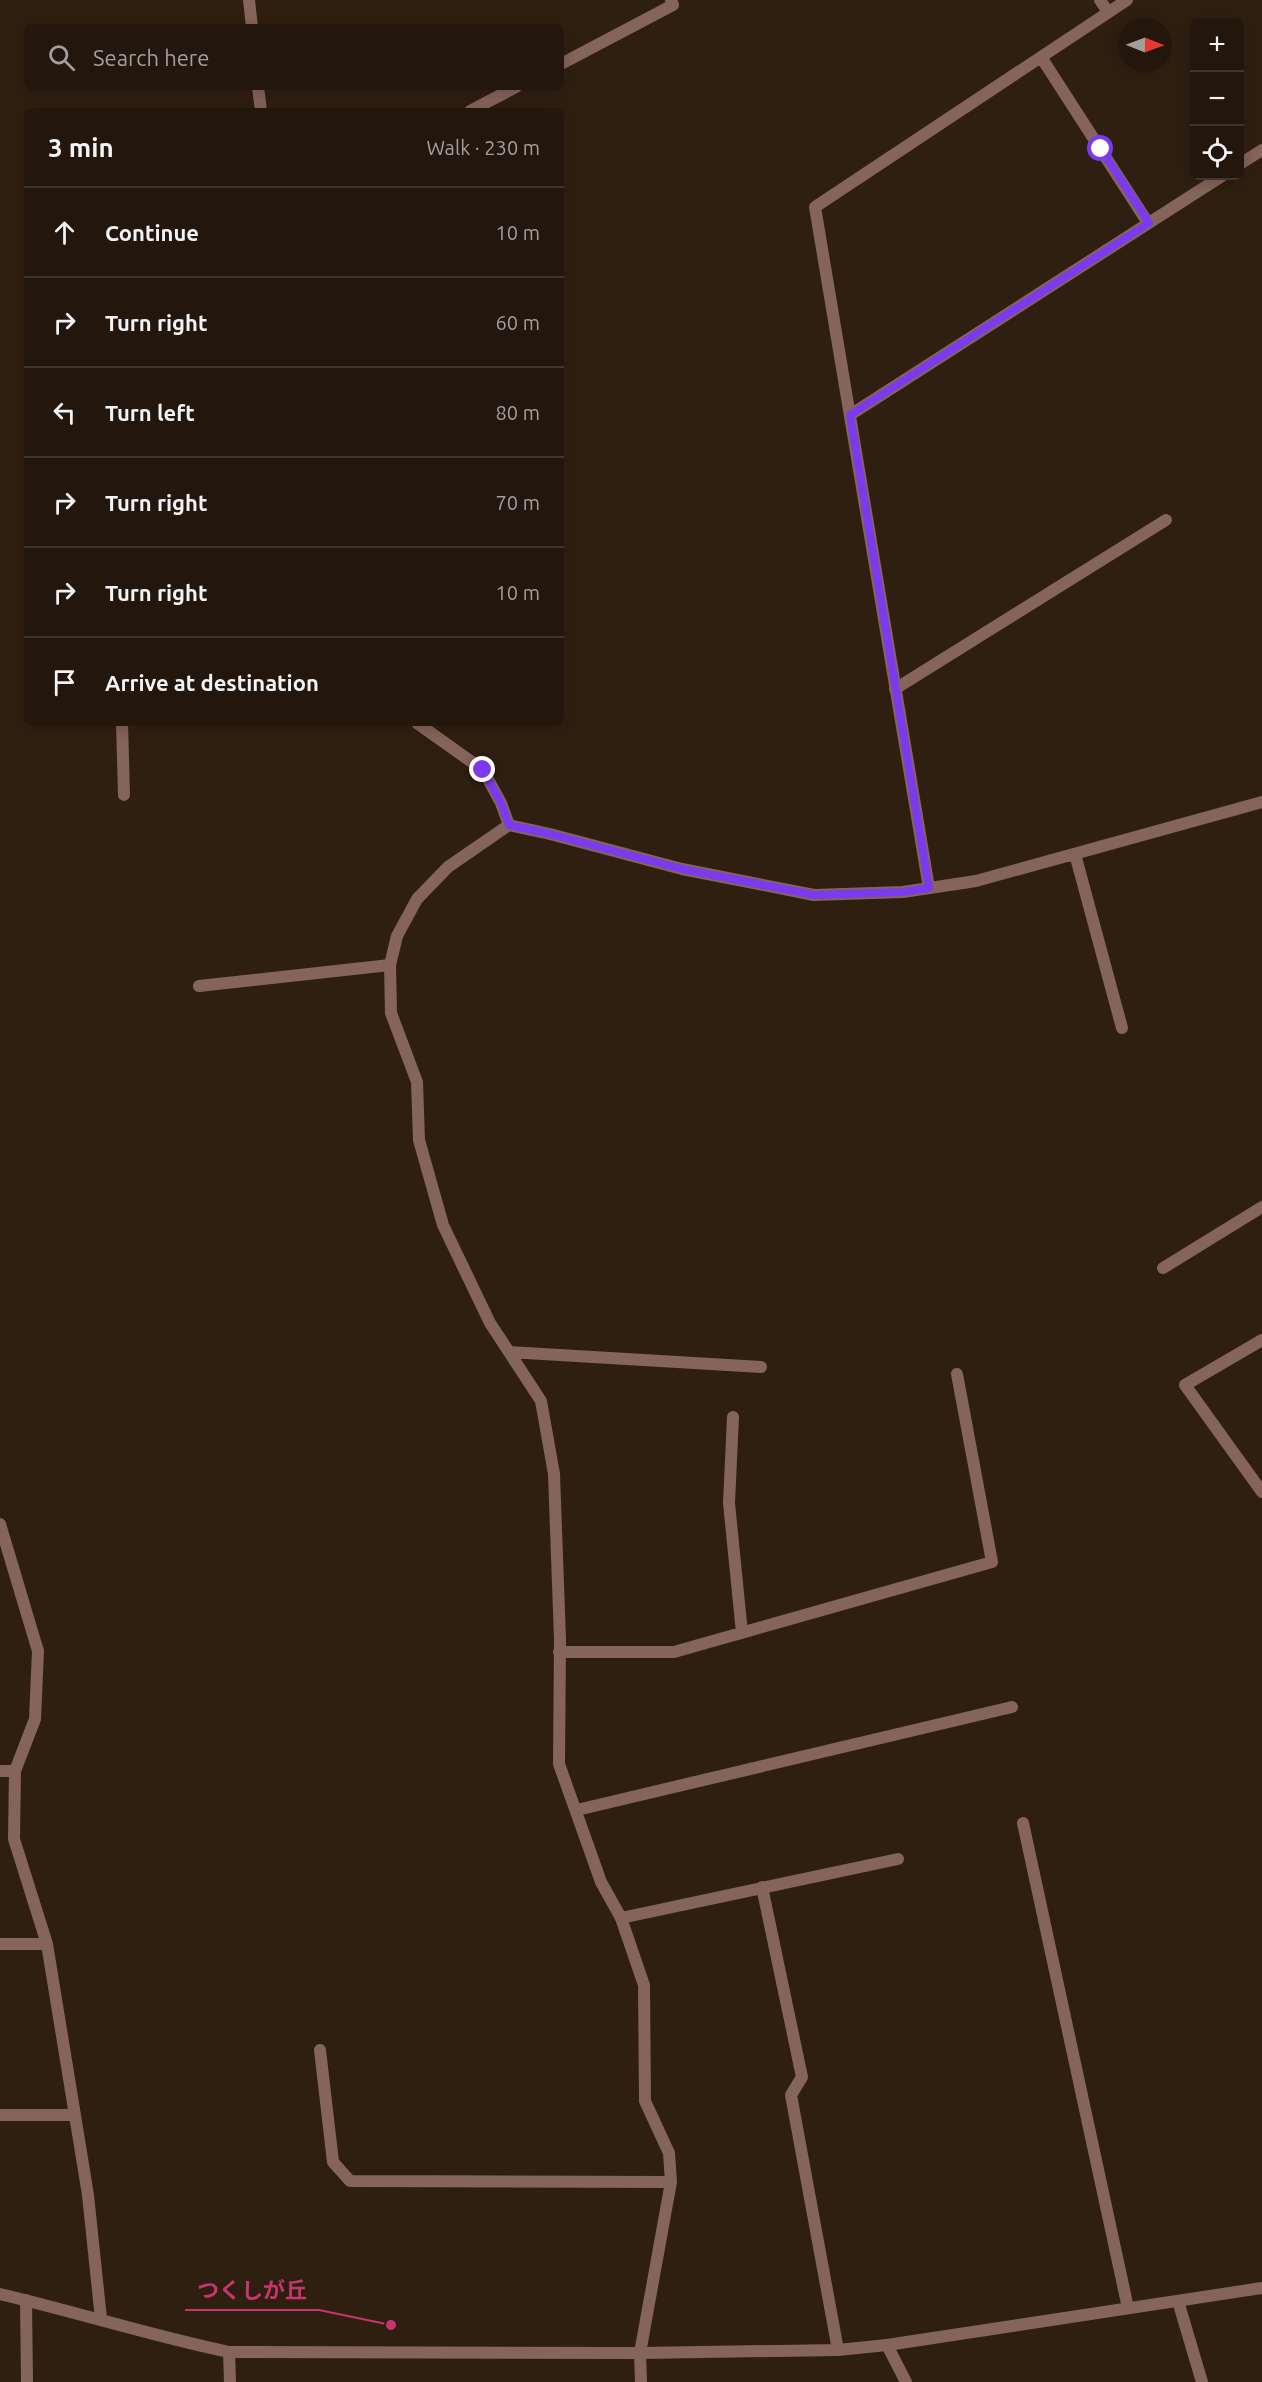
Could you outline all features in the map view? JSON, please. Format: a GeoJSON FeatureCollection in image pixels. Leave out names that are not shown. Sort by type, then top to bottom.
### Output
{"type":"FeatureCollection","features":[{"type":"Feature","properties":{"kind":"street"},"geometry":{"type":"LineString","coordinates":[[249,0],[252,24]]}},
{"type":"Feature","properties":{"kind":"street"},"geometry":{"type":"LineString","coordinates":[[564,62],[673,5],[671,0]]}},
{"type":"Feature","properties":{"kind":"street"},"geometry":{"type":"LineString","coordinates":[[1100,0],[1108,12]]}},
{"type":"Feature","properties":{"kind":"street"},"geometry":{"type":"LineString","coordinates":[[929,888],[815,207],[1126,0]]}},
{"type":"Feature","properties":{"kind":"street"},"geometry":{"type":"LineString","coordinates":[[1041,57],[1149,223]]}},
{"type":"Feature","properties":{"kind":"street"},"geometry":{"type":"LineString","coordinates":[[258,90],[261,108]]}},
{"type":"Feature","properties":{"kind":"street"},"geometry":{"type":"LineString","coordinates":[[476,108],[510,90]]}},
{"type":"Feature","properties":{"kind":"street"},"geometry":{"type":"LineString","coordinates":[[1244,161],[1262,150]]}},
{"type":"Feature","properties":{"kind":"street"},"geometry":{"type":"LineString","coordinates":[[850,415],[1216,180]]}},
{"type":"Feature","properties":{"kind":"street"},"geometry":{"type":"LineString","coordinates":[[895,689],[1166,520]]}},
{"type":"Feature","properties":{"kind":"street"},"geometry":{"type":"LineString","coordinates":[[122,726],[124,795]]}},
{"type":"Feature","properties":{"kind":"street"},"geometry":{"type":"LineString","coordinates":[[421,726],[483,770],[501,803],[509,825]]}},
{"type":"Feature","properties":{"kind":"street"},"geometry":{"type":"LineString","coordinates":[[641,2382],[640,2353],[671,2182],[669,2153],[645,2101],[644,1985],[621,1918],[601,1882],[559,1764],[559,1652],[554,1474],[541,1401],[490,1323],[443,1225],[419,1140],[417,1082],[391,1014],[390,965],[397,936],[417,899],[448,867],[509,825],[682,869],[814,895],[903,892],[976,881],[1262,802]]}},
{"type":"Feature","properties":{"kind":"street"},"geometry":{"type":"LineString","coordinates":[[1075,854],[1122,1028]]}},
{"type":"Feature","properties":{"kind":"street"},"geometry":{"type":"LineString","coordinates":[[199,986],[390,965]]}},
{"type":"Feature","properties":{"kind":"street"},"geometry":{"type":"LineString","coordinates":[[1163,1268],[1262,1207]]}},
{"type":"Feature","properties":{"kind":"street"},"geometry":{"type":"LineString","coordinates":[[1262,1340],[1185,1385],[1262,1492]]}},
{"type":"Feature","properties":{"kind":"street"},"geometry":{"type":"LineString","coordinates":[[509,1352],[761,1367]]}},
{"type":"Feature","properties":{"kind":"street"},"geometry":{"type":"LineString","coordinates":[[559,1652],[674,1652],[992,1562],[957,1374]]}},
{"type":"Feature","properties":{"kind":"street"},"geometry":{"type":"LineString","coordinates":[[733,1417],[729,1503],[742,1633]]}},
{"type":"Feature","properties":{"kind":"street"},"geometry":{"type":"LineString","coordinates":[[0,1524],[38,1651],[35,1719],[15,1771],[14,1839],[46,1944],[88,2195],[100,2319]]}},
{"type":"Feature","properties":{"kind":"street"},"geometry":{"type":"LineString","coordinates":[[577,1810],[1012,1707]]}},
{"type":"Feature","properties":{"kind":"street"},"geometry":{"type":"LineString","coordinates":[[0,1771],[15,1771]]}},
{"type":"Feature","properties":{"kind":"street"},"geometry":{"type":"LineString","coordinates":[[1023,1822],[1128,2308]]}},
{"type":"Feature","properties":{"kind":"street"},"geometry":{"type":"LineString","coordinates":[[621,1918],[898,1859]]}},
{"type":"Feature","properties":{"kind":"street"},"geometry":{"type":"LineString","coordinates":[[762,1887],[802,2077],[791,2095],[838,2350]]}},
{"type":"Feature","properties":{"kind":"street"},"geometry":{"type":"LineString","coordinates":[[0,1944],[46,1944]]}},
{"type":"Feature","properties":{"kind":"street"},"geometry":{"type":"LineString","coordinates":[[320,2050],[333,2162],[350,2181],[671,2182]]}},
{"type":"Feature","properties":{"kind":"street"},"geometry":{"type":"LineString","coordinates":[[0,2115],[74,2115]]}},
{"type":"Feature","properties":{"kind":"street"},"geometry":{"type":"LineString","coordinates":[[0,2294],[189,2344],[229,2352],[640,2353],[838,2350],[887,2345],[1262,2288]]}},
{"type":"Feature","properties":{"kind":"street"},"geometry":{"type":"LineString","coordinates":[[26,2300],[27,2382]]}},
{"type":"Feature","properties":{"kind":"street"},"geometry":{"type":"LineString","coordinates":[[1178,2301],[1202,2382]]}},
{"type":"Feature","properties":{"kind":"street"},"geometry":{"type":"LineString","coordinates":[[887,2345],[906,2382]]}},
{"type":"Feature","properties":{"kind":"street"},"geometry":{"type":"LineString","coordinates":[[229,2352],[230,2382]]}},
{"type":"Feature","properties":{"kind":"place","name":"つくしが丘"},"geometry":{"type":"Point","coordinates":[391,2325]}},
{"type":"Feature","properties":{"kind":"route"},"geometry":{"type":"LineString","coordinates":[[483,770],[501,803],[509,825],[682,869],[814,895],[903,892],[929,888],[850,415],[1149,223],[1101,149]]}}]}
